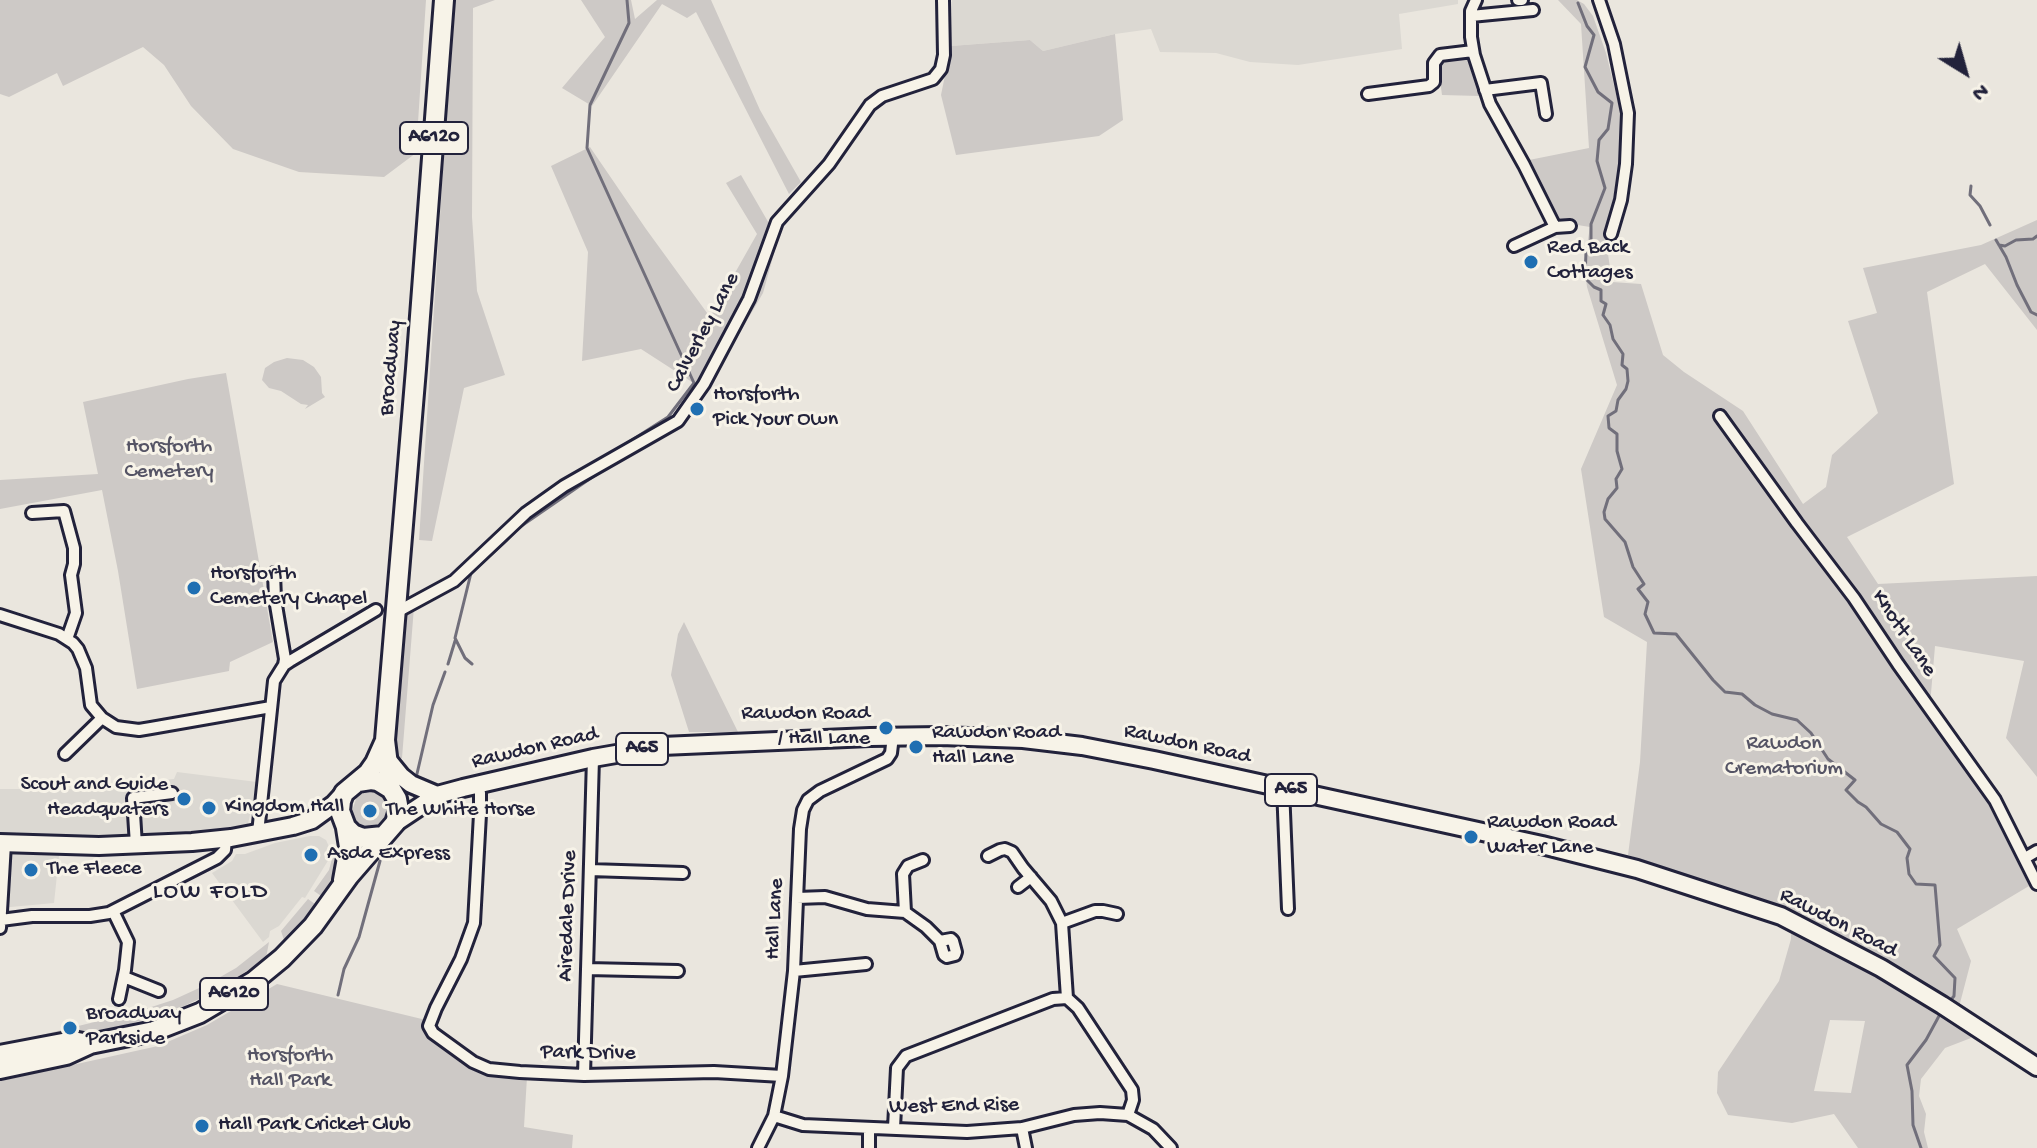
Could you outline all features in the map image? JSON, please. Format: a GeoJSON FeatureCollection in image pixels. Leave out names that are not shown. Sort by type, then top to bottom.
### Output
{"type":"FeatureCollection","features":[{"type":"Feature","properties":{"kind":"highway","name":"Broadway"},"geometry":{"type":"LineString","coordinates":[[385,740],[444,0]]}},
{"type":"Feature","properties":{"kind":"highway","name":"A6120"},"geometry":{"type":"LineString","coordinates":[[385,740],[393,791]]}},
{"type":"Feature","properties":{"kind":"highway","name":"A6120"},"geometry":{"type":"LineString","coordinates":[[351,787],[368,773],[385,740]]}},
{"type":"Feature","properties":{"kind":"highway"},"geometry":{"type":"LineString","coordinates":[[371,780],[393,791],[399,810],[389,830],[363,838],[346,828],[340,811],[341,801],[351,787],[371,780]]}},
{"type":"Feature","properties":{"kind":"highway","name":"A6120"},"geometry":{"type":"LineString","coordinates":[[341,887],[349,847],[346,828]]}},
{"type":"Feature","properties":{"kind":"highway","name":"A6120"},"geometry":{"type":"LineString","coordinates":[[0,1069],[66,1055],[90,1044],[154,1031],[200,1013],[229,997],[254,981],[297,943],[389,830]]}},
{"type":"Feature","properties":{"kind":"highway","name":"A6120"},"geometry":{"type":"LineString","coordinates":[[0,1055],[73,1041],[90,1044]]}},
{"type":"Feature","properties":{"kind":"main road","name":"Rawdon Road"},"geometry":{"type":"LineString","coordinates":[[393,791],[437,795],[593,758],[684,744],[893,736],[986,737],[1117,752],[1542,845],[1637,869],[1781,916],[1881,968],[2037,1067]]}},
{"type":"Feature","properties":{"kind":"main road"},"geometry":{"type":"LineString","coordinates":[[388,760],[411,784],[437,795]]}},
{"type":"Feature","properties":{"kind":"main road"},"geometry":{"type":"LineString","coordinates":[[3,844],[136,845],[226,839],[312,820],[351,787]]}},
{"type":"Feature","properties":{"kind":"main road","name":"Rawdon Road"},"geometry":{"type":"LineString","coordinates":[[389,830],[437,795]]}},
{"type":"Feature","properties":{"kind":"main road"},"geometry":{"type":"LineString","coordinates":[[312,820],[346,828]]}},
{"type":"Feature","properties":{"kind":"street","name":"Calverley Lane"},"geometry":{"type":"LineString","coordinates":[[395,613],[454,581],[526,513],[564,486],[678,421],[704,384],[749,299],[777,222],[829,164],[870,105],[882,96],[933,79],[941,69],[944,55],[943,0]]}},
{"type":"Feature","properties":{"kind":"street"},"geometry":{"type":"LineString","coordinates":[[1476,0],[1471,11],[1471,37],[1485,90],[1555,227]]}},
{"type":"Feature","properties":{"kind":"street"},"geometry":{"type":"LineString","coordinates":[[1599,0],[1614,44],[1628,113],[1621,200],[1611,234]]}},
{"type":"Feature","properties":{"kind":"street"},"geometry":{"type":"LineString","coordinates":[[1471,16],[1533,10]]}},
{"type":"Feature","properties":{"kind":"street"},"geometry":{"type":"LineString","coordinates":[[1368,94],[1429,86],[1434,82],[1434,63],[1440,55],[1473,51]]}},
{"type":"Feature","properties":{"kind":"street"},"geometry":{"type":"LineString","coordinates":[[1485,90],[1541,83],[1546,114]]}},
{"type":"Feature","properties":{"kind":"street"},"geometry":{"type":"LineString","coordinates":[[1514,246],[1555,227],[1570,226]]}},
{"type":"Feature","properties":{"kind":"street","name":"Knott Lane"},"geometry":{"type":"LineString","coordinates":[[1720,416],[1854,598],[1995,800],[2037,884]]}},
{"type":"Feature","properties":{"kind":"street"},"geometry":{"type":"LineString","coordinates":[[32,513],[64,511],[74,548],[71,575],[76,613],[67,639]]}},
{"type":"Feature","properties":{"kind":"street"},"geometry":{"type":"LineString","coordinates":[[258,833],[274,681],[285,659],[274,573]]}},
{"type":"Feature","properties":{"kind":"street"},"geometry":{"type":"LineString","coordinates":[[284,665],[376,610]]}},
{"type":"Feature","properties":{"kind":"street"},"geometry":{"type":"LineString","coordinates":[[0,615],[59,634],[78,649],[83,658],[91,705],[102,718],[116,727],[139,730],[271,707]]}},
{"type":"Feature","properties":{"kind":"street"},"geometry":{"type":"LineString","coordinates":[[65,754],[102,718]]}},
{"type":"Feature","properties":{"kind":"street","name":"Hall Lane"},"geometry":{"type":"LineString","coordinates":[[758,1148],[774,1116],[782,1076],[794,971],[801,817],[805,805],[814,795],[887,759],[893,736]]}},
{"type":"Feature","properties":{"kind":"street","name":"Airedale Drive"},"geometry":{"type":"LineString","coordinates":[[584,1075],[593,758]]}},
{"type":"Feature","properties":{"kind":"street","name":"Park Drive"},"geometry":{"type":"LineString","coordinates":[[477,784],[480,814],[474,923],[461,959],[436,1008],[430,1030],[473,1062],[489,1069],[584,1075],[714,1072],[782,1076]]}},
{"type":"Feature","properties":{"kind":"street"},"geometry":{"type":"LineString","coordinates":[[1283,788],[1288,909]]}},
{"type":"Feature","properties":{"kind":"street"},"geometry":{"type":"LineString","coordinates":[[136,845],[133,798],[172,793]]}},
{"type":"Feature","properties":{"kind":"street"},"geometry":{"type":"LineString","coordinates":[[3,844],[1,924],[32,916],[90,916],[113,911],[217,858],[225,850],[226,839]]}},
{"type":"Feature","properties":{"kind":"street"},"geometry":{"type":"LineString","coordinates":[[988,856],[1000,850],[1009,850],[1051,901],[1062,923],[1067,998],[1078,1008],[1132,1090],[1133,1100],[1128,1115],[1153,1129],[1171,1148]]}},
{"type":"Feature","properties":{"kind":"street"},"geometry":{"type":"LineString","coordinates":[[2025,858],[2037,851]]}},
{"type":"Feature","properties":{"kind":"street"},"geometry":{"type":"LineString","coordinates":[[905,912],[903,874],[908,866],[923,860]]}},
{"type":"Feature","properties":{"kind":"street"},"geometry":{"type":"LineString","coordinates":[[590,870],[683,873]]}},
{"type":"Feature","properties":{"kind":"street"},"geometry":{"type":"LineString","coordinates":[[1018,887],[1031,877]]}},
{"type":"Feature","properties":{"kind":"street"},"geometry":{"type":"LineString","coordinates":[[797,898],[825,897],[867,909],[905,912],[940,941]]}},
{"type":"Feature","properties":{"kind":"street"},"geometry":{"type":"LineString","coordinates":[[113,911],[128,942],[119,999]]}},
{"type":"Feature","properties":{"kind":"street"},"geometry":{"type":"LineString","coordinates":[[1062,923],[1095,911],[1117,914]]}},
{"type":"Feature","properties":{"kind":"street"},"geometry":{"type":"LineString","coordinates":[[794,971],[866,964]]}},
{"type":"Feature","properties":{"kind":"street"},"geometry":{"type":"LineString","coordinates":[[587,969],[678,971]]}},
{"type":"Feature","properties":{"kind":"street"},"geometry":{"type":"LineString","coordinates":[[124,977],[159,991]]}},
{"type":"Feature","properties":{"kind":"street"},"geometry":{"type":"LineString","coordinates":[[894,1128],[897,1068],[906,1056],[1053,999],[1067,998]]}},
{"type":"Feature","properties":{"kind":"street","name":"West End Rise"},"geometry":{"type":"LineString","coordinates":[[774,1116],[803,1125],[967,1132],[1022,1128],[1074,1115],[1128,1115]]}},
{"type":"Feature","properties":{"kind":"street"},"geometry":{"type":"LineString","coordinates":[[869,1128],[869,1148]]}},
{"type":"Feature","properties":{"kind":"street"},"geometry":{"type":"LineString","coordinates":[[1022,1128],[1026,1148]]}},
{"type":"Feature","properties":{"kind":"shaded area"},"geometry":{"type":"Polygon","coordinates":[[[952,0],[1458,0],[1458,4],[1399,14],[1402,49],[1298,65],[1250,62],[1216,53],[1160,52],[1151,29],[1043,51],[1030,40],[951,46],[952,0]]]}},
{"type":"Feature","properties":{"kind":"shaded area"},"geometry":{"type":"Polygon","coordinates":[[[177,772],[257,782],[248,824],[192,834],[64,837],[54,903],[0,908],[0,789],[71,789],[174,779],[177,772]]]}},
{"type":"Feature","properties":{"kind":"shaded area"},"geometry":{"type":"Polygon","coordinates":[[[310,836],[326,840],[331,851],[329,859],[305,898],[302,897],[263,942],[212,873],[232,861],[236,854],[310,836]]]}},
{"type":"Feature","properties":{"kind":"green space"},"geometry":{"type":"Polygon","coordinates":[[[0,0],[426,0],[416,153],[384,177],[299,172],[233,149],[191,106],[164,65],[143,47],[63,86],[57,73],[9,97],[0,94],[0,0]]]}},
{"type":"Feature","properties":{"kind":"green space"},"geometry":{"type":"Polygon","coordinates":[[[454,0],[495,0],[473,8],[472,217],[477,291],[505,375],[464,388],[432,541],[419,540],[454,0]]]}},
{"type":"Feature","properties":{"kind":"green space"},"geometry":{"type":"Polygon","coordinates":[[[581,0],[631,0],[635,19],[657,0],[711,0],[760,110],[801,182],[789,194],[696,12],[687,18],[662,4],[592,106],[562,88],[605,37],[581,0]]]}},
{"type":"Feature","properties":{"kind":"green space","name":"Rawdon Crematorium"},"geometry":{"type":"Polygon","coordinates":[[[1558,0],[1577,0],[1593,16],[1621,114],[1619,165],[1606,240],[1612,282],[1641,284],[1663,355],[1743,411],[1803,504],[1826,487],[1832,455],[1878,413],[1848,321],[1877,313],[1863,268],[1981,245],[2037,220],[2037,330],[1985,264],[1927,292],[1954,484],[1847,537],[1878,584],[2037,576],[2037,777],[2006,738],[2024,661],[1935,646],[1929,717],[1996,814],[2029,886],[1957,929],[1971,961],[1959,1007],[1971,1038],[1945,1048],[1921,1079],[1919,1096],[1926,1114],[1924,1132],[1928,1148],[1858,1148],[1834,1114],[1792,1123],[1728,1115],[1717,1093],[1718,1072],[1779,981],[1791,939],[1791,912],[1628,855],[1640,762],[1647,642],[1604,617],[1581,469],[1617,385],[1587,287],[1584,263],[1590,227],[1559,222],[1524,161],[1589,148],[1581,24],[1558,0]],[[1830,1020],[1814,1091],[1851,1093],[1865,1021],[1830,1020]]]}},
{"type":"Feature","properties":{"kind":"green space"},"geometry":{"type":"Polygon","coordinates":[[[1115,34],[1123,120],[1099,136],[956,155],[941,95],[951,46],[1030,40],[1043,51],[1115,34]]]}},
{"type":"Feature","properties":{"kind":"green space"},"geometry":{"type":"Polygon","coordinates":[[[1466,55],[1480,96],[1442,95],[1438,65],[1441,59],[1466,55]]]}},
{"type":"Feature","properties":{"kind":"green space"},"geometry":{"type":"Polygon","coordinates":[[[590,147],[710,317],[757,234],[726,183],[741,175],[778,239],[763,293],[706,391],[641,349],[582,361],[588,252],[551,166],[590,147]]]}},
{"type":"Feature","properties":{"kind":"green space"},"geometry":{"type":"Polygon","coordinates":[[[287,358],[303,360],[314,367],[321,377],[325,397],[305,409],[308,405],[269,388],[262,380],[265,368],[287,358]]]}},
{"type":"Feature","properties":{"kind":"green space","name":"Horsforth Cemetery"},"geometry":{"type":"Polygon","coordinates":[[[226,373],[273,642],[230,662],[229,671],[137,689],[102,490],[0,509],[0,480],[98,474],[83,402],[226,373]]]}},
{"type":"Feature","properties":{"kind":"green space"},"geometry":{"type":"Polygon","coordinates":[[[414,607],[402,758],[397,760],[405,610],[414,607]]]}},
{"type":"Feature","properties":{"kind":"green space"},"geometry":{"type":"Polygon","coordinates":[[[684,622],[738,732],[689,732],[671,675],[678,634],[684,622]]]}},
{"type":"Feature","properties":{"kind":"green space"},"geometry":{"type":"Polygon","coordinates":[[[371,789],[380,791],[387,798],[389,815],[381,827],[364,832],[355,824],[352,811],[357,796],[371,789]]]}},
{"type":"Feature","properties":{"kind":"green space"},"geometry":{"type":"Polygon","coordinates":[[[334,851],[344,852],[324,898],[314,891],[329,870],[334,851]]]}},
{"type":"Feature","properties":{"kind":"green space"},"geometry":{"type":"Polygon","coordinates":[[[308,899],[315,904],[284,940],[281,931],[308,899]]]}},
{"type":"Feature","properties":{"kind":"green space"},"geometry":{"type":"Polygon","coordinates":[[[269,942],[266,958],[214,992],[184,1006],[95,1033],[77,1031],[0,1047],[173,1000],[236,968],[269,942]]]}},
{"type":"Feature","properties":{"kind":"green space","name":"Horsforth Hall Park"},"geometry":{"type":"Polygon","coordinates":[[[277,984],[426,1020],[425,1033],[453,1057],[487,1072],[527,1077],[524,1127],[573,1135],[572,1148],[0,1148],[0,1081],[158,1046],[207,1025],[277,984]]]}},
{"type":"Feature","properties":{"kind":"waterway"},"geometry":{"type":"LineString","coordinates":[[607,456],[668,417],[694,383],[587,148],[590,105],[629,23],[627,0]]}},
{"type":"Feature","properties":{"kind":"waterway"},"geometry":{"type":"LineString","coordinates":[[1578,3],[1594,35],[1585,67],[1598,92],[1612,103],[1608,129],[1599,140],[1597,161],[1605,188],[1591,224],[1585,278],[1601,290],[1601,301],[1606,304],[1603,315],[1623,354],[1622,365],[1627,369],[1628,381],[1616,411],[1608,416],[1609,428],[1617,434],[1617,451],[1622,469],[1616,479],[1617,488],[1608,499],[1605,519],[1625,542],[1633,567],[1644,584],[1638,589],[1648,602],[1645,614],[1654,633],[1676,634],[1725,692],[1742,694],[1772,714],[1797,720],[1811,733],[1828,759],[1855,780],[1846,790],[1881,824],[1897,832],[1910,849],[1907,858],[1909,874],[1916,884],[1935,885],[1940,945],[1934,956],[1955,978],[1954,996],[1950,1001]]}},
{"type":"Feature","properties":{"kind":"waterway"},"geometry":{"type":"LineString","coordinates":[[1971,186],[1970,195],[1990,225]]}},
{"type":"Feature","properties":{"kind":"waterway"},"geometry":{"type":"LineString","coordinates":[[1999,245],[2037,236]]}},
{"type":"Feature","properties":{"kind":"waterway"},"geometry":{"type":"LineString","coordinates":[[1996,240],[2031,312],[2037,315]]}},
{"type":"Feature","properties":{"kind":"waterway"},"geometry":{"type":"LineString","coordinates":[[472,664],[465,658],[455,638],[471,573],[517,529],[607,467]]}},
{"type":"Feature","properties":{"kind":"waterway"},"geometry":{"type":"LineString","coordinates":[[448,664],[455,641]]}},
{"type":"Feature","properties":{"kind":"waterway"},"geometry":{"type":"LineString","coordinates":[[416,778],[433,705],[445,672]]}},
{"type":"Feature","properties":{"kind":"waterway"},"geometry":{"type":"LineString","coordinates":[[338,995],[344,969],[359,937],[380,861]]}},
{"type":"Feature","properties":{"kind":"waterway"},"geometry":{"type":"LineString","coordinates":[[1921,1148],[1913,1125],[1907,1065],[1939,1016]]}},
{"type":"Feature","properties":{"kind":"place","name":"Red Back Cottages"},"geometry":{"type":"Point","coordinates":[1531,262]}},
{"type":"Feature","properties":{"kind":"place","name":"Horsforth Pick Your Own"},"geometry":{"type":"Point","coordinates":[697,409]}},
{"type":"Feature","properties":{"kind":"place","name":"Horsforth Cemetery Chapel"},"geometry":{"type":"Point","coordinates":[194,588]}},
{"type":"Feature","properties":{"kind":"place","name":"Rawdon Road / Hall Lane"},"geometry":{"type":"Point","coordinates":[886,728]}},
{"type":"Feature","properties":{"kind":"place","name":"Rawdon Road Hall Lane"},"geometry":{"type":"Point","coordinates":[916,747]}},
{"type":"Feature","properties":{"kind":"place","name":"Scout and Guide Headquaters"},"geometry":{"type":"Point","coordinates":[184,799]}},
{"type":"Feature","properties":{"kind":"place","name":"Kingdom Hall"},"geometry":{"type":"Point","coordinates":[209,808]}},
{"type":"Feature","properties":{"kind":"place","name":"The White Horse"},"geometry":{"type":"Point","coordinates":[370,811]}},
{"type":"Feature","properties":{"kind":"place","name":"Rawdon Road Water Lane"},"geometry":{"type":"Point","coordinates":[1471,837]}},
{"type":"Feature","properties":{"kind":"place","name":"Asda Express"},"geometry":{"type":"Point","coordinates":[311,855]}},
{"type":"Feature","properties":{"kind":"place","name":"The Fleece"},"geometry":{"type":"Point","coordinates":[31,870]}},
{"type":"Feature","properties":{"kind":"place","name":"Broadway Parkside"},"geometry":{"type":"Point","coordinates":[70,1028]}},
{"type":"Feature","properties":{"kind":"place","name":"Hall Park Cricket Club"},"geometry":{"type":"Point","coordinates":[202,1126]}},
{"type":"Feature","properties":{"kind":"district","name":"LOW FOLD"},"geometry":{"type":"Point","coordinates":[211,893]}}]}
